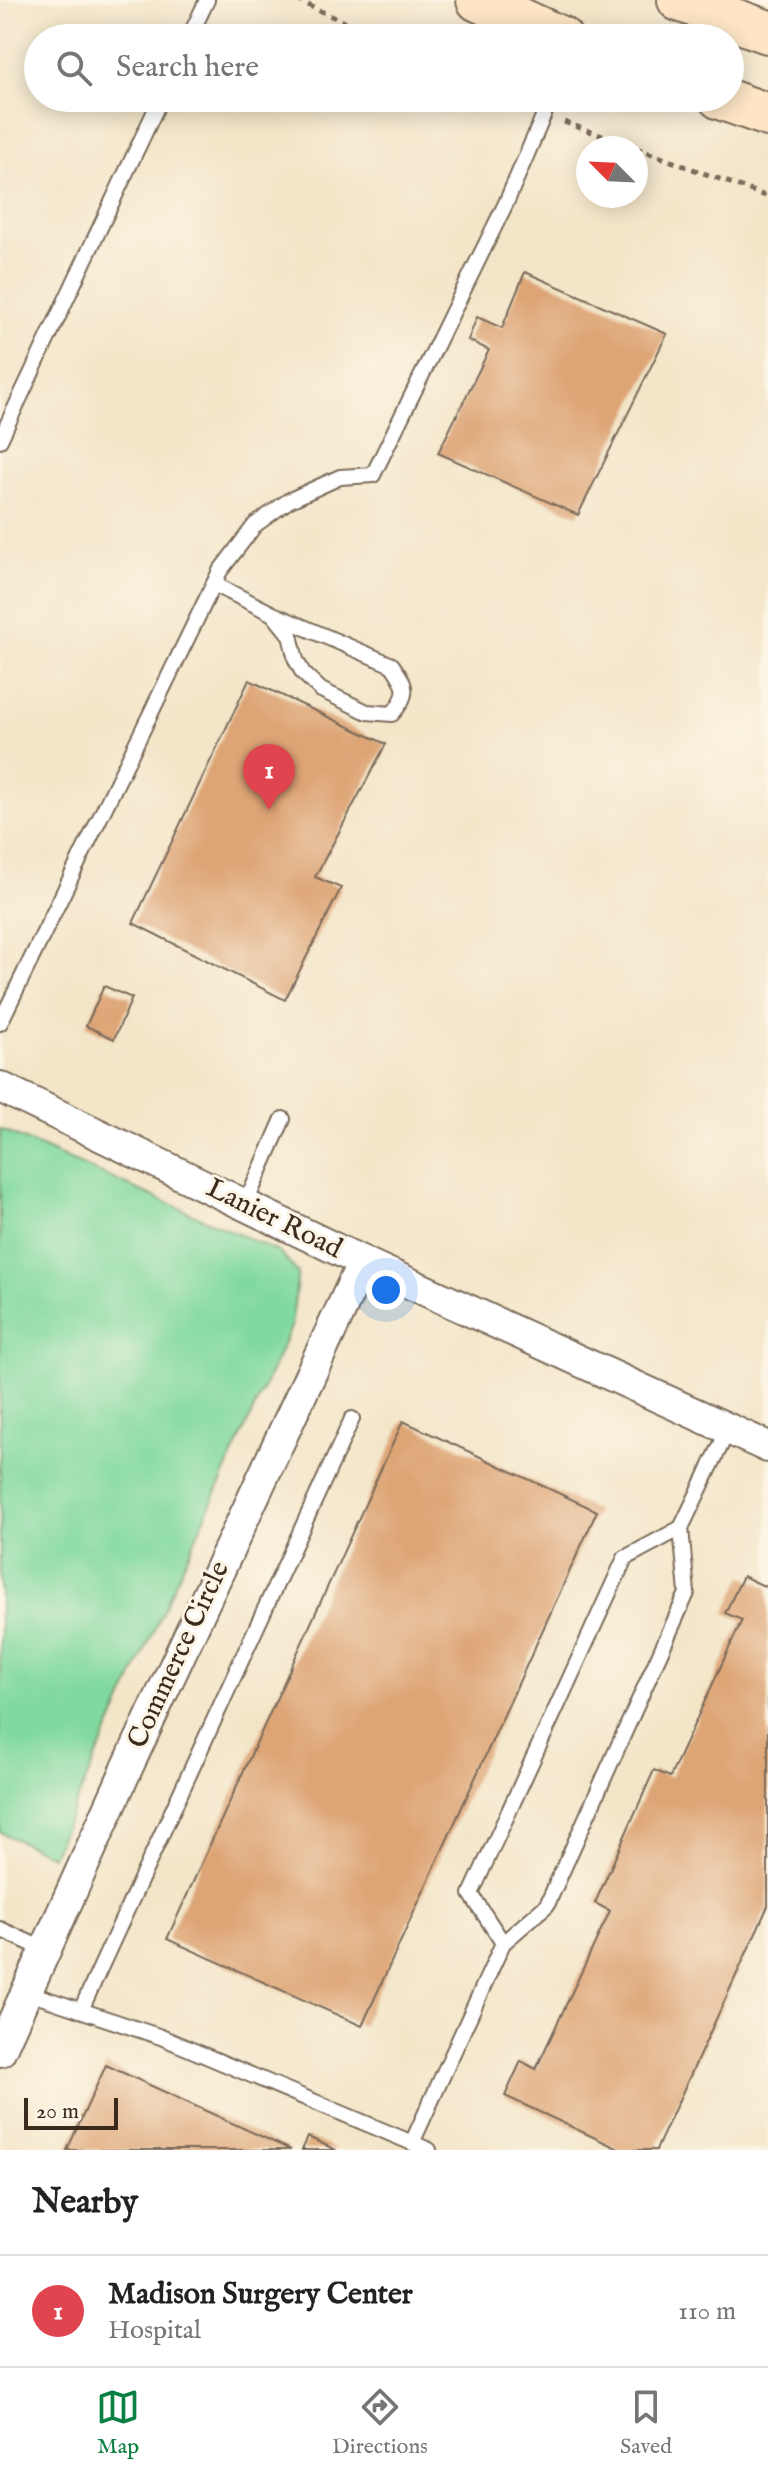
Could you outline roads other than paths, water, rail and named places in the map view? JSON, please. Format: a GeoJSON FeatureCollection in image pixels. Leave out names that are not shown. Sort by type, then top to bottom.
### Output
{"type":"FeatureCollection","features":[{"type":"Feature","properties":{"kind":"main road"},"geometry":{"type":"LineString","coordinates":[[478,0],[530,24]]}},
{"type":"Feature","properties":{"kind":"main road"},"geometry":{"type":"LineString","coordinates":[[679,0],[768,32]]}},
{"type":"Feature","properties":{"kind":"main road"},"geometry":{"type":"LineString","coordinates":[[744,106],[768,115]]}},
{"type":"Feature","properties":{"kind":"street","name":"Lanier Road"},"geometry":{"type":"LineString","coordinates":[[0,1087],[363,1262],[768,1447]]}},
{"type":"Feature","properties":{"kind":"street","name":"Commerce Circle"},"geometry":{"type":"LineString","coordinates":[[0,2051],[134,1751],[363,1262]]}},
{"type":"Feature","properties":{"kind":"lane"},"geometry":{"type":"LineString","coordinates":[[196,24],[207,0]]}},
{"type":"Feature","properties":{"kind":"lane"},"geometry":{"type":"LineString","coordinates":[[0,440],[154,112]]}},
{"type":"Feature","properties":{"kind":"lane"},"geometry":{"type":"LineString","coordinates":[[0,1023],[220,571],[255,525],[288,501],[340,477],[373,475],[506,203],[545,112]]}},
{"type":"Feature","properties":{"kind":"lane"},"geometry":{"type":"LineString","coordinates":[[214,584],[273,614],[392,665],[404,682],[404,701],[392,714],[367,712],[321,690],[303,673],[296,660],[290,635],[273,614]]}},
{"type":"Feature","properties":{"kind":"lane"},"geometry":{"type":"LineString","coordinates":[[245,1205],[283,1119]]}},
{"type":"Feature","properties":{"kind":"lane"},"geometry":{"type":"LineString","coordinates":[[81,2010],[352,1419]]}},
{"type":"Feature","properties":{"kind":"lane"},"geometry":{"type":"LineString","coordinates":[[412,2143],[503,1943],[547,1905],[687,1593],[681,1528],[729,1428]]}},
{"type":"Feature","properties":{"kind":"lane"},"geometry":{"type":"LineString","coordinates":[[503,1943],[471,1894],[625,1558],[681,1528]]}},
{"type":"Feature","properties":{"kind":"lane"},"geometry":{"type":"LineString","coordinates":[[0,1929],[45,1950]]}},
{"type":"Feature","properties":{"kind":"lane"},"geometry":{"type":"LineString","coordinates":[[26,1992],[161,2037],[429,2150]]}},
{"type":"Feature","properties":{"kind":"place","name":"Madison Surgery Center"},"geometry":{"type":"Point","coordinates":[269,810]}}]}
